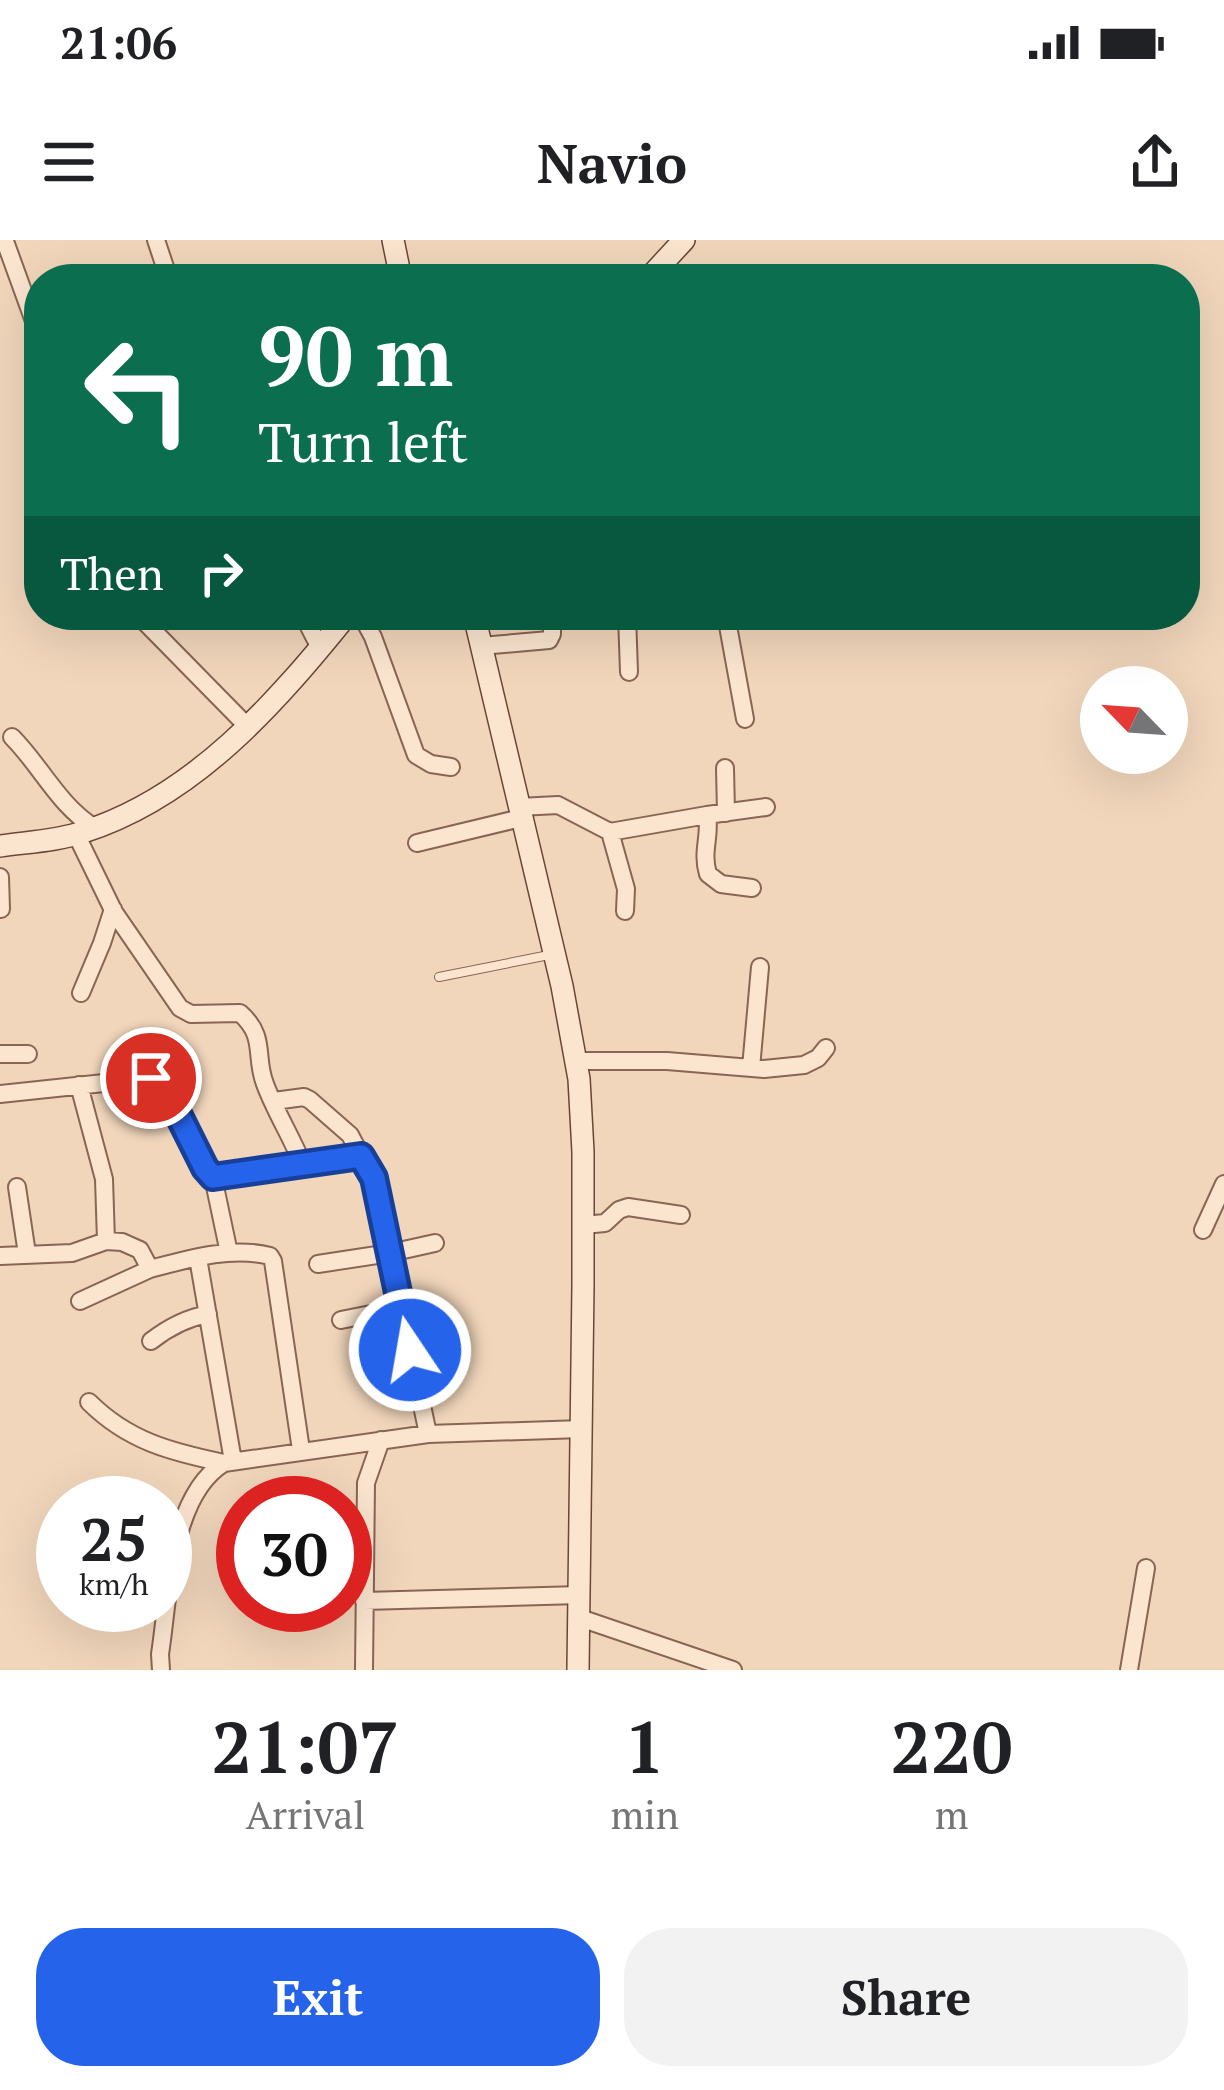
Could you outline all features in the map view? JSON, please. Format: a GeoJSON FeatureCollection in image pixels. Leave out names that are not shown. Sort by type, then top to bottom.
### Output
{"type":"FeatureCollection","features":[{"type":"Feature","properties":{"kind":"main road"},"geometry":{"type":"LineString","coordinates":[[662,264],[684,240]]}},
{"type":"Feature","properties":{"kind":"main road"},"geometry":{"type":"LineString","coordinates":[[0,846],[85,831],[134,812],[179,786],[294,680],[335,630]]}},
{"type":"Feature","properties":{"kind":"main road"},"geometry":{"type":"LineString","coordinates":[[477,630],[577,1061],[583,1152],[578,1670]]}},
{"type":"Feature","properties":{"kind":"street"},"geometry":{"type":"LineString","coordinates":[[8,243],[24,290]]}},
{"type":"Feature","properties":{"kind":"street"},"geometry":{"type":"LineString","coordinates":[[153,630],[246,725]]}},
{"type":"Feature","properties":{"kind":"street"},"geometry":{"type":"LineString","coordinates":[[311,630],[320,648]]}},
{"type":"Feature","properties":{"kind":"street"},"geometry":{"type":"LineString","coordinates":[[370,630],[416,755],[431,764],[451,766]]}},
{"type":"Feature","properties":{"kind":"street"},"geometry":{"type":"LineString","coordinates":[[481,646],[549,640],[552,630]]}},
{"type":"Feature","properties":{"kind":"street"},"geometry":{"type":"LineString","coordinates":[[628,630],[629,672]]}},
{"type":"Feature","properties":{"kind":"street"},"geometry":{"type":"LineString","coordinates":[[730,630],[745,719]]}},
{"type":"Feature","properties":{"kind":"street"},"geometry":{"type":"LineString","coordinates":[[12,737],[81,819],[112,909],[181,1008],[191,1013],[240,1013],[254,1028],[262,1078],[302,1163]]}},
{"type":"Feature","properties":{"kind":"street"},"geometry":{"type":"LineString","coordinates":[[725,768],[704,854],[707,874],[721,884],[752,888]]}},
{"type":"Feature","properties":{"kind":"street"},"geometry":{"type":"LineString","coordinates":[[417,843],[558,805],[610,832],[766,807]]}},
{"type":"Feature","properties":{"kind":"street"},"geometry":{"type":"LineString","coordinates":[[610,832],[626,890],[625,911]]}},
{"type":"Feature","properties":{"kind":"street"},"geometry":{"type":"LineString","coordinates":[[0,877],[1,909]]}},
{"type":"Feature","properties":{"kind":"street"},"geometry":{"type":"LineString","coordinates":[[81,993],[112,909]]}},
{"type":"Feature","properties":{"kind":"street"},"geometry":{"type":"LineString","coordinates":[[751,1068],[760,967]]}},
{"type":"Feature","properties":{"kind":"street"},"geometry":{"type":"LineString","coordinates":[[577,1061],[668,1061],[751,1068],[804,1064],[826,1048]]}},
{"type":"Feature","properties":{"kind":"street"},"geometry":{"type":"LineString","coordinates":[[0,1054],[28,1054]]}},
{"type":"Feature","properties":{"kind":"street"},"geometry":{"type":"LineString","coordinates":[[0,1094],[158,1079],[213,1177],[229,1253]]}},
{"type":"Feature","properties":{"kind":"street"},"geometry":{"type":"LineString","coordinates":[[79,1085],[104,1179],[106,1241]]}},
{"type":"Feature","properties":{"kind":"street"},"geometry":{"type":"LineString","coordinates":[[274,1101],[310,1100],[350,1135],[374,1178],[428,1434]]}},
{"type":"Feature","properties":{"kind":"street"},"geometry":{"type":"LineString","coordinates":[[213,1177],[361,1156]]}},
{"type":"Feature","properties":{"kind":"street"},"geometry":{"type":"LineString","coordinates":[[1203,1230],[1224,1184]]}},
{"type":"Feature","properties":{"kind":"street"},"geometry":{"type":"LineString","coordinates":[[16,1187],[27,1254]]}},
{"type":"Feature","properties":{"kind":"street"},"geometry":{"type":"LineString","coordinates":[[583,1225],[605,1223],[624,1207],[681,1215]]}},
{"type":"Feature","properties":{"kind":"street"},"geometry":{"type":"LineString","coordinates":[[0,1256],[72,1253],[106,1241],[132,1244],[150,1269]]}},
{"type":"Feature","properties":{"kind":"street"},"geometry":{"type":"LineString","coordinates":[[318,1264],[435,1243]]}},
{"type":"Feature","properties":{"kind":"street"},"geometry":{"type":"LineString","coordinates":[[80,1301],[150,1269],[229,1253],[264,1254],[273,1261],[301,1450]]}},
{"type":"Feature","properties":{"kind":"street"},"geometry":{"type":"LineString","coordinates":[[198,1258],[228,1462]]}},
{"type":"Feature","properties":{"kind":"street"},"geometry":{"type":"LineString","coordinates":[[341,1320],[401,1308]]}},
{"type":"Feature","properties":{"kind":"street"},"geometry":{"type":"LineString","coordinates":[[152,1340],[168,1328],[208,1314]]}},
{"type":"Feature","properties":{"kind":"street"},"geometry":{"type":"LineString","coordinates":[[89,1402],[105,1418],[161,1449],[228,1462]]}},
{"type":"Feature","properties":{"kind":"street"},"geometry":{"type":"LineString","coordinates":[[161,1670],[177,1540],[198,1486],[209,1472],[228,1462],[428,1434],[582,1429]]}},
{"type":"Feature","properties":{"kind":"street"},"geometry":{"type":"LineString","coordinates":[[369,1476],[381,1440]]}},
{"type":"Feature","properties":{"kind":"street"},"geometry":{"type":"LineString","coordinates":[[1129,1670],[1146,1568]]}},
{"type":"Feature","properties":{"kind":"street"},"geometry":{"type":"LineString","coordinates":[[372,1600],[580,1606],[733,1670]]}},
{"type":"Feature","properties":{"kind":"street"},"geometry":{"type":"LineString","coordinates":[[364,1632],[364,1670]]}},
{"type":"Feature","properties":{"kind":"lane"},"geometry":{"type":"LineString","coordinates":[[439,977],[554,954]]}},
{"type":"Feature","properties":{"kind":"route"},"geometry":{"type":"LineString","coordinates":[[151,1078],[163,1084],[213,1177],[361,1156],[374,1178],[410,1350]]}}]}
